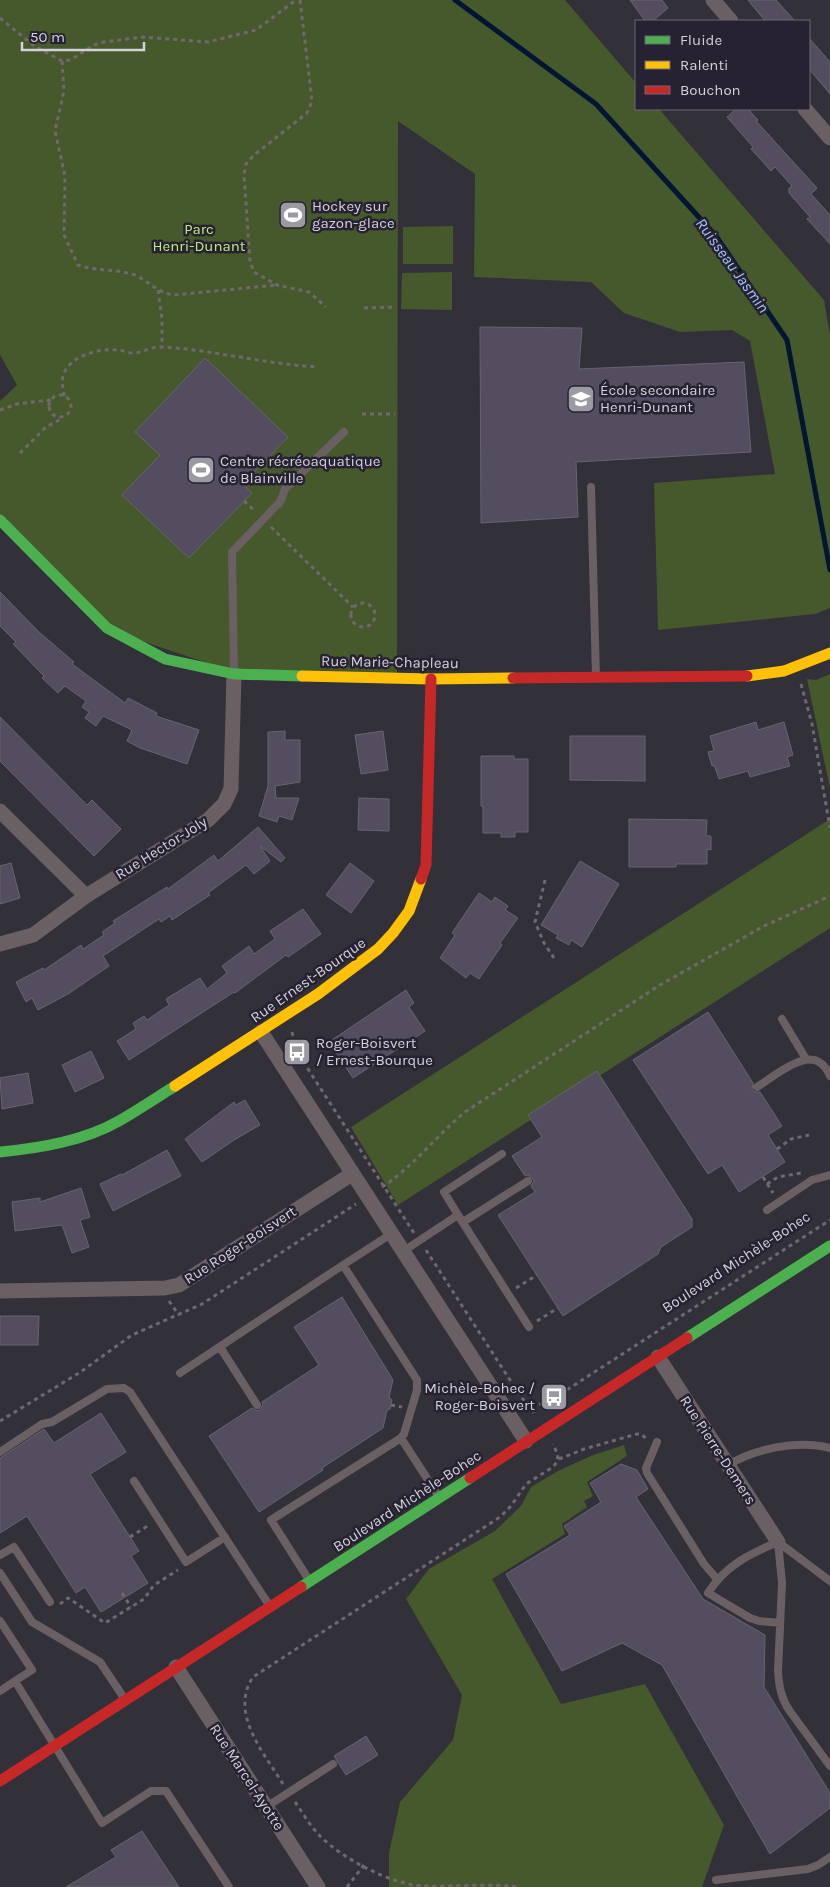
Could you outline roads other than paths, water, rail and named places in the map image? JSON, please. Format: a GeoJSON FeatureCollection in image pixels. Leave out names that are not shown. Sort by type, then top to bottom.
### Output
{"type":"FeatureCollection","features":[{"type":"Feature","properties":{"kind":"street"},"geometry":{"type":"LineString","coordinates":[[713,0],[730,20]]}},
{"type":"Feature","properties":{"kind":"street"},"geometry":{"type":"LineString","coordinates":[[806,110],[830,138]]}},
{"type":"Feature","properties":{"kind":"street","name":"Rue Marie-Chapleau"},"geometry":{"type":"LineString","coordinates":[[0,520],[107,628],[165,659],[234,674],[431,678],[750,676],[784,671],[830,653]]}},
{"type":"Feature","properties":{"kind":"street","name":"Rue Hector-Joly"},"geometry":{"type":"LineString","coordinates":[[0,944],[33,935],[86,896],[208,820],[224,804],[231,789],[234,674]]}},
{"type":"Feature","properties":{"kind":"street","name":"Rue Ernest-Bourque"},"geometry":{"type":"LineString","coordinates":[[0,1152],[53,1144],[101,1130],[133,1113],[318,994],[378,949],[393,933],[409,911],[426,865],[431,678]]}},
{"type":"Feature","properties":{"kind":"street"},"geometry":{"type":"LineString","coordinates":[[0,811],[86,896]]}},
{"type":"Feature","properties":{"kind":"street"},"geometry":{"type":"LineString","coordinates":[[261,1032],[526,1441]]}},
{"type":"Feature","properties":{"kind":"street","name":"Rue Roger-Boisvert"},"geometry":{"type":"LineString","coordinates":[[0,1290],[165,1288],[179,1285],[352,1174]]}},
{"type":"Feature","properties":{"kind":"street","name":"Boulevard Michèle-Bohec"},"geometry":{"type":"LineString","coordinates":[[0,1781],[830,1246]]}},
{"type":"Feature","properties":{"kind":"street","name":"Rue Pierre-Demers"},"geometry":{"type":"LineString","coordinates":[[658,1357],[778,1542]]}},
{"type":"Feature","properties":{"kind":"street","name":"Rue Marcel-Ayotte"},"geometry":{"type":"LineString","coordinates":[[176,1667],[318,1887]]}},
{"type":"Feature","properties":{"kind":"lane"},"geometry":{"type":"LineString","coordinates":[[234,674],[232,552],[280,502],[285,489],[344,432]]}},
{"type":"Feature","properties":{"kind":"lane"},"geometry":{"type":"LineString","coordinates":[[591,487],[596,677]]}},
{"type":"Feature","properties":{"kind":"lane"},"geometry":{"type":"LineString","coordinates":[[782,1019],[806,1059]]}},
{"type":"Feature","properties":{"kind":"lane"},"geometry":{"type":"LineString","coordinates":[[756,1087],[788,1068],[812,1058],[824,1065],[830,1076]]}},
{"type":"Feature","properties":{"kind":"lane"},"geometry":{"type":"LineString","coordinates":[[502,1154],[444,1192],[529,1327]]}},
{"type":"Feature","properties":{"kind":"lane"},"geometry":{"type":"LineString","coordinates":[[767,1210],[812,1180],[830,1175]]}},
{"type":"Feature","properties":{"kind":"lane"},"geometry":{"type":"LineString","coordinates":[[463,1222],[528,1181]]}},
{"type":"Feature","properties":{"kind":"lane"},"geometry":{"type":"LineString","coordinates":[[402,1252],[458,1215]]}},
{"type":"Feature","properties":{"kind":"lane"},"geometry":{"type":"LineString","coordinates":[[180,1372],[391,1234]]}},
{"type":"Feature","properties":{"kind":"lane"},"geometry":{"type":"LineString","coordinates":[[310,1581],[272,1520],[401,1438],[404,1434],[417,1390],[416,1380],[344,1264]]}},
{"type":"Feature","properties":{"kind":"lane"},"geometry":{"type":"LineString","coordinates":[[220,1347],[257,1405]]}},
{"type":"Feature","properties":{"kind":"lane"},"geometry":{"type":"LineString","coordinates":[[0,1452],[42,1424],[52,1422],[98,1393],[107,1389],[124,1388],[130,1392],[270,1607]]}},
{"type":"Feature","properties":{"kind":"lane"},"geometry":{"type":"LineString","coordinates":[[401,1438],[439,1498]]}},
{"type":"Feature","properties":{"kind":"lane"},"geometry":{"type":"LineString","coordinates":[[728,1464],[746,1456],[792,1445],[810,1444],[830,1448]]}},
{"type":"Feature","properties":{"kind":"lane"},"geometry":{"type":"LineString","coordinates":[[655,1446],[646,1468],[647,1473],[704,1564],[717,1579]]}},
{"type":"Feature","properties":{"kind":"lane"},"geometry":{"type":"LineString","coordinates":[[134,1481],[186,1562],[225,1538]]}},
{"type":"Feature","properties":{"kind":"lane"},"geometry":{"type":"LineString","coordinates":[[778,1542],[737,1563],[717,1579],[708,1594],[750,1618],[780,1624]]}},
{"type":"Feature","properties":{"kind":"lane"},"geometry":{"type":"LineString","coordinates":[[778,1542],[830,1581]]}},
{"type":"Feature","properties":{"kind":"lane"},"geometry":{"type":"LineString","coordinates":[[778,1542],[782,1582],[778,1671],[781,1694],[789,1710],[830,1766]]}},
{"type":"Feature","properties":{"kind":"lane"},"geometry":{"type":"LineString","coordinates":[[0,1555],[14,1547],[50,1602]]}},
{"type":"Feature","properties":{"kind":"lane"},"geometry":{"type":"LineString","coordinates":[[0,1573],[32,1622],[100,1662],[125,1700]]}},
{"type":"Feature","properties":{"kind":"lane"},"geometry":{"type":"LineString","coordinates":[[0,1620],[32,1670],[0,1691]]}},
{"type":"Feature","properties":{"kind":"lane"},"geometry":{"type":"LineString","coordinates":[[15,1681],[102,1823],[151,1791],[166,1791],[229,1887]]}},
{"type":"Feature","properties":{"kind":"lane"},"geometry":{"type":"LineString","coordinates":[[266,1807],[333,1764]]}},
{"type":"Feature","properties":{"kind":"lane"},"geometry":{"type":"LineString","coordinates":[[716,1880],[808,1869],[818,1866],[830,1857]]}},
{"type":"Feature","properties":{"kind":"waterway","name":"Ruisseau Jasmin"},"geometry":{"type":"LineString","coordinates":[[455,0],[596,104],[716,236],[787,340],[830,570]]}},
{"type":"Feature","properties":{"kind":"place","name":"Hockey sur gazon-glace"},"geometry":{"type":"Point","coordinates":[293,215]}},
{"type":"Feature","properties":{"kind":"place","name":"École secondaire Henri-Dunant"},"geometry":{"type":"Point","coordinates":[581,399]}},
{"type":"Feature","properties":{"kind":"place","name":"Centre récréoaquatique de Blainville"},"geometry":{"type":"Point","coordinates":[201,470]}},
{"type":"Feature","properties":{"kind":"place","name":"Roger-Boisvert / Ernest-Bourque"},"geometry":{"type":"Point","coordinates":[297,1052]}},
{"type":"Feature","properties":{"kind":"place","name":"Michèle-Bohec / Roger-Boisvert"},"geometry":{"type":"Point","coordinates":[554,1397]}},
{"type":"Feature","properties":{"kind":"park label","name":"Parc Henri-Dunant"},"geometry":{"type":"Point","coordinates":[199,238]}}]}
